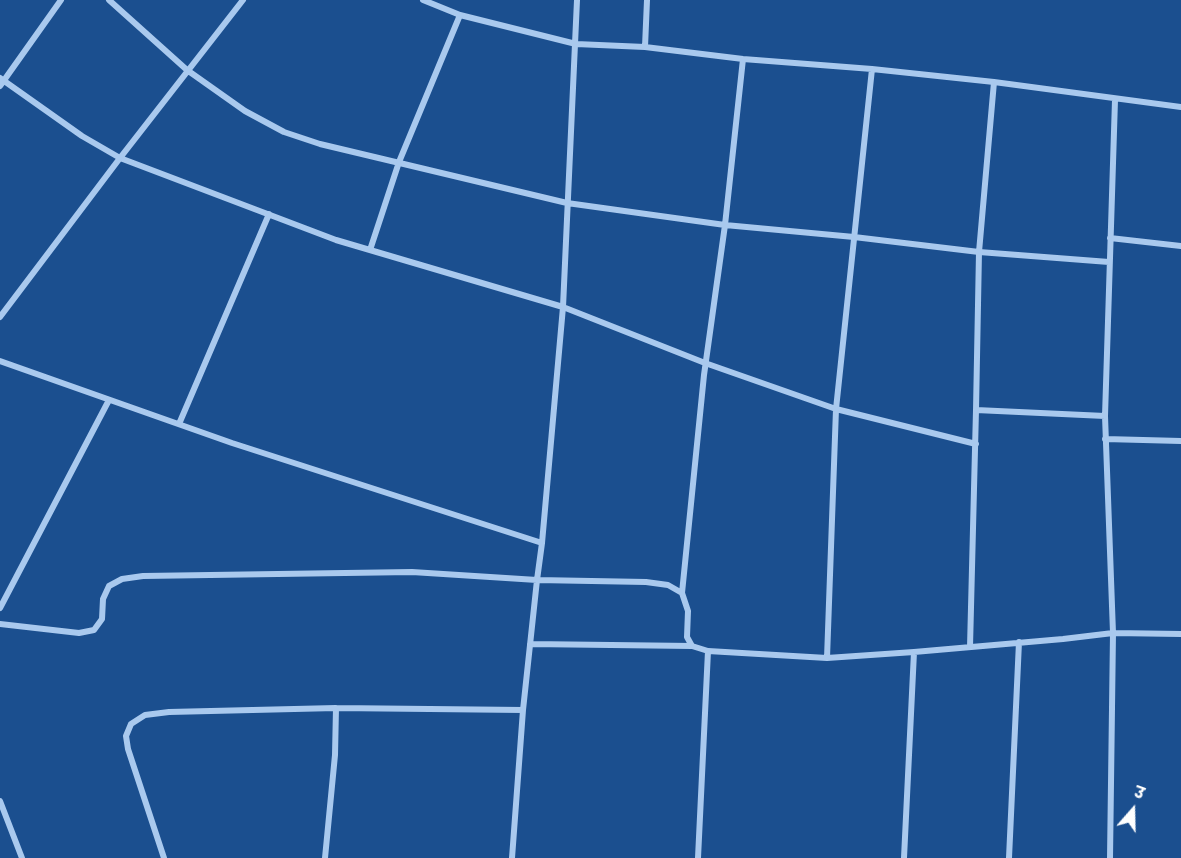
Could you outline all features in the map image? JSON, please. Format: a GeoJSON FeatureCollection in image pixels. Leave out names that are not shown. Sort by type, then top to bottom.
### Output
{"type":"FeatureCollection","features":[{"type":"Feature","properties":{"kind":"street"},"geometry":{"type":"LineString","coordinates":[[61,0],[1,81],[82,136],[120,158],[336,240],[563,307],[705,363],[837,409],[976,444]]}},
{"type":"Feature","properties":{"kind":"street"},"geometry":{"type":"LineString","coordinates":[[109,0],[187,70],[245,111],[284,132],[320,144],[567,203],[725,225],[979,252],[1109,262]]}},
{"type":"Feature","properties":{"kind":"street"},"geometry":{"type":"LineString","coordinates":[[0,317],[187,70],[243,0]]}},
{"type":"Feature","properties":{"kind":"street"},"geometry":{"type":"LineString","coordinates":[[423,0],[460,15],[576,44],[645,47],[743,59],[872,69],[994,82],[1115,100],[1181,107]]}},
{"type":"Feature","properties":{"kind":"street"},"geometry":{"type":"LineString","coordinates":[[512,858],[563,307],[578,0]]}},
{"type":"Feature","properties":{"kind":"street"},"geometry":{"type":"LineString","coordinates":[[645,47],[647,0]]}},
{"type":"Feature","properties":{"kind":"street"},"geometry":{"type":"LineString","coordinates":[[370,250],[399,162],[460,15]]}},
{"type":"Feature","properties":{"kind":"street"},"geometry":{"type":"LineString","coordinates":[[692,646],[687,637],[687,611],[682,593],[705,363],[725,225],[743,59]]}},
{"type":"Feature","properties":{"kind":"street"},"geometry":{"type":"LineString","coordinates":[[827,657],[837,409],[872,69]]}},
{"type":"Feature","properties":{"kind":"street"},"geometry":{"type":"LineString","coordinates":[[970,647],[979,252],[994,82]]}},
{"type":"Feature","properties":{"kind":"street"},"geometry":{"type":"LineString","coordinates":[[1110,858],[1113,633],[1105,416],[1115,100]]}},
{"type":"Feature","properties":{"kind":"street"},"geometry":{"type":"LineString","coordinates":[[179,424],[269,214]]}},
{"type":"Feature","properties":{"kind":"street"},"geometry":{"type":"LineString","coordinates":[[1110,238],[1181,246]]}},
{"type":"Feature","properties":{"kind":"street"},"geometry":{"type":"LineString","coordinates":[[0,361],[179,424],[542,543]]}},
{"type":"Feature","properties":{"kind":"street"},"geometry":{"type":"LineString","coordinates":[[0,608],[108,400]]}},
{"type":"Feature","properties":{"kind":"street"},"geometry":{"type":"LineString","coordinates":[[976,410],[1105,416]]}},
{"type":"Feature","properties":{"kind":"street"},"geometry":{"type":"LineString","coordinates":[[1105,439],[1181,441]]}},
{"type":"Feature","properties":{"kind":"street"},"geometry":{"type":"LineString","coordinates":[[0,624],[79,633],[94,630],[102,619],[103,599],[110,586],[122,579],[143,576],[412,572],[537,580],[646,582],[668,585],[682,593]]}},
{"type":"Feature","properties":{"kind":"street"},"geometry":{"type":"LineString","coordinates":[[530,644],[692,646],[708,651],[827,657],[914,652],[1113,633],[1181,634]]}},
{"type":"Feature","properties":{"kind":"street"},"geometry":{"type":"LineString","coordinates":[[1008,858],[1019,642]]}},
{"type":"Feature","properties":{"kind":"street"},"geometry":{"type":"LineString","coordinates":[[698,858],[708,651]]}},
{"type":"Feature","properties":{"kind":"street"},"geometry":{"type":"LineString","coordinates":[[904,858],[914,652]]}},
{"type":"Feature","properties":{"kind":"street"},"geometry":{"type":"LineString","coordinates":[[164,858],[128,749],[126,736],[131,724],[145,716],[170,712],[336,708],[524,710]]}},
{"type":"Feature","properties":{"kind":"street"},"geometry":{"type":"LineString","coordinates":[[325,858],[335,755],[336,708]]}},
{"type":"Feature","properties":{"kind":"street"},"geometry":{"type":"LineString","coordinates":[[0,801],[22,858]]}}]}
